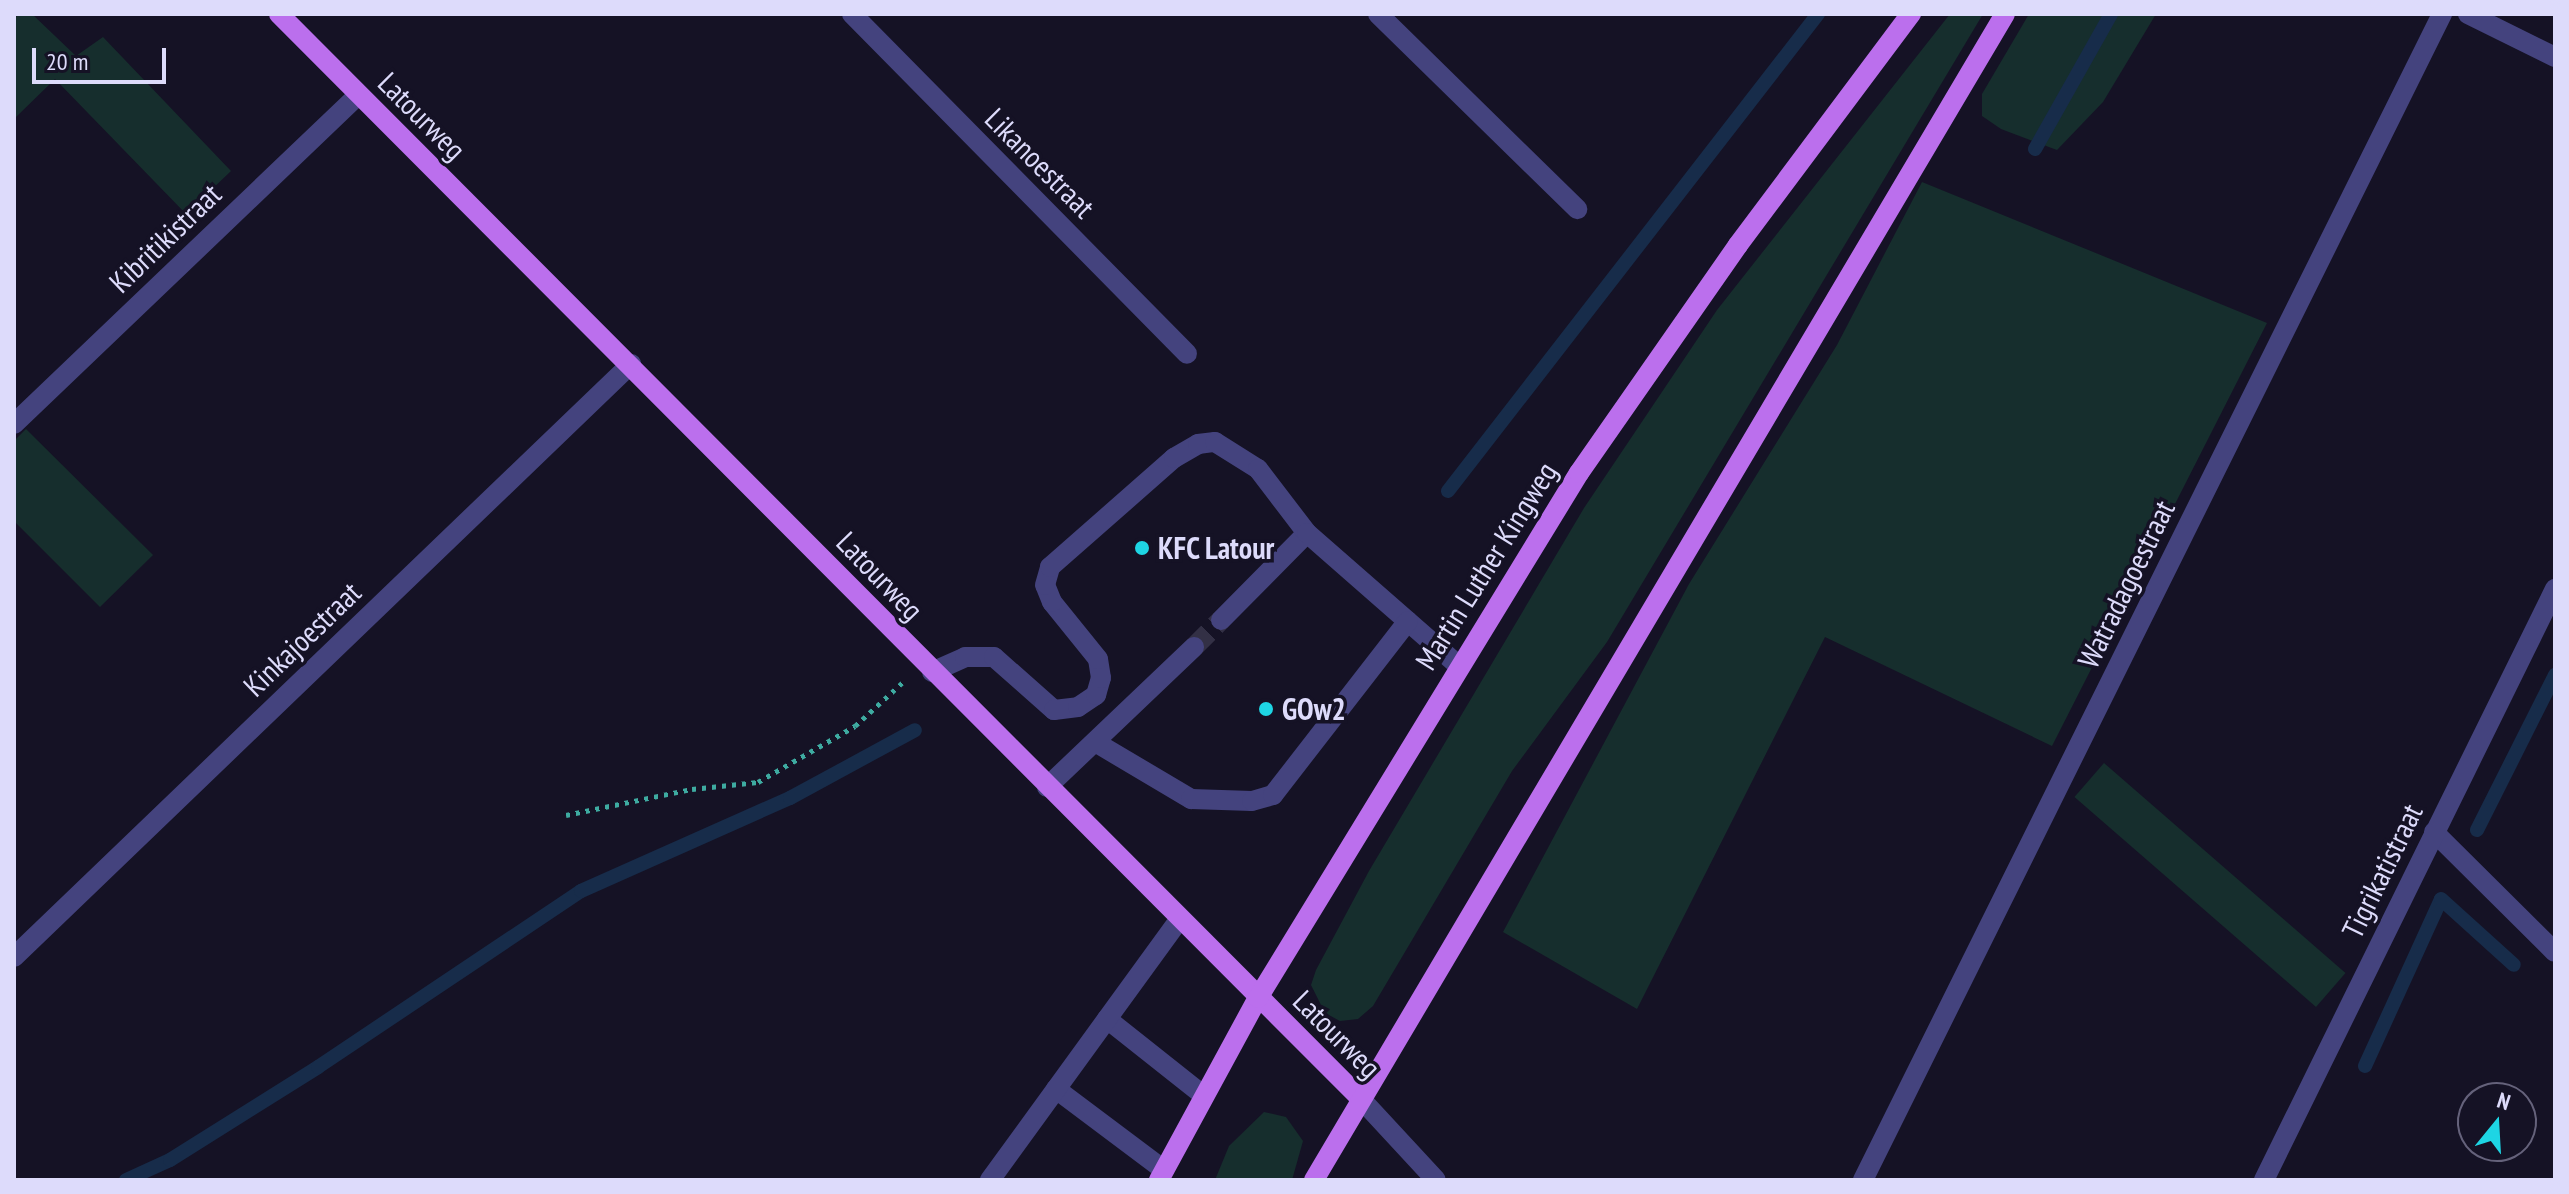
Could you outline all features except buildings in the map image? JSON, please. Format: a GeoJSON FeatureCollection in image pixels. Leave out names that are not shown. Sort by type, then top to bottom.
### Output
{"type":"FeatureCollection","features":[{"type":"Feature","properties":{"kind":"main road","name":"Martin Luther Kingweg"},"geometry":{"type":"LineString","coordinates":[[1161,1175],[1258,998],[1458,665],[1596,448],[1738,245],[1911,14]]}},
{"type":"Feature","properties":{"kind":"main road"},"geometry":{"type":"LineString","coordinates":[[1314,1180],[2005,14]]}},
{"type":"Feature","properties":{"kind":"main road","name":"Latourweg"},"geometry":{"type":"LineString","coordinates":[[283,15],[358,95],[631,364],[928,668],[1361,1099]]}},
{"type":"Feature","properties":{"kind":"street","name":"Likanoestraat"},"geometry":{"type":"LineString","coordinates":[[852,14],[1187,354]]}},
{"type":"Feature","properties":{"kind":"street"},"geometry":{"type":"LineString","coordinates":[[1378,14],[1577,209]]}},
{"type":"Feature","properties":{"kind":"street","name":"Watradagoestraat"},"geometry":{"type":"LineString","coordinates":[[1863,1180],[2442,14]]}},
{"type":"Feature","properties":{"kind":"street"},"geometry":{"type":"LineString","coordinates":[[2468,14],[2555,57]]}},
{"type":"Feature","properties":{"kind":"street","name":"Kibritikistraat"},"geometry":{"type":"LineString","coordinates":[[14,424],[358,95]]}},
{"type":"Feature","properties":{"kind":"street","name":"Kinkajoestraat"},"geometry":{"type":"LineString","coordinates":[[14,957],[631,364]]}},
{"type":"Feature","properties":{"kind":"street"},"geometry":{"type":"LineString","coordinates":[[928,668],[965,657],[994,657],[1054,710],[1078,707],[1096,695],[1101,678],[1098,659],[1052,602],[1045,585],[1050,567],[1174,458],[1198,444],[1215,442],[1258,469],[1307,533],[1458,665]]}},
{"type":"Feature","properties":{"kind":"street"},"geometry":{"type":"LineString","coordinates":[[1221,620],[1307,533]]}},
{"type":"Feature","properties":{"kind":"street","name":"Tigrikatistraat"},"geometry":{"type":"LineString","coordinates":[[2264,1180],[2555,589]]}},
{"type":"Feature","properties":{"kind":"street"},"geometry":{"type":"LineString","coordinates":[[1095,742],[1191,799],[1252,801],[1273,795],[1408,621]]}},
{"type":"Feature","properties":{"kind":"street"},"geometry":{"type":"LineString","coordinates":[[1047,787],[1194,647]]}},
{"type":"Feature","properties":{"kind":"street"},"geometry":{"type":"LineString","coordinates":[[2434,832],[2555,952]]}},
{"type":"Feature","properties":{"kind":"street"},"geometry":{"type":"LineString","coordinates":[[1000,1176],[1056,1089],[1179,920]]}},
{"type":"Feature","properties":{"kind":"street"},"geometry":{"type":"LineString","coordinates":[[1107,1019],[1203,1095]]}},
{"type":"Feature","properties":{"kind":"street"},"geometry":{"type":"LineString","coordinates":[[1056,1089],[1161,1175]]}},
{"type":"Feature","properties":{"kind":"street","name":"Latourweg"},"geometry":{"type":"LineString","coordinates":[[1361,1099],[1436,1180]]}},
{"type":"Feature","properties":{"kind":"path"},"geometry":{"type":"LineString","coordinates":[[566,815],[692,789],[758,782],[855,726],[928,668]]}},
{"type":"Feature","properties":{"kind":"green space"},"geometry":{"type":"Polygon","coordinates":[[[19,14],[32,14],[76,56],[103,37],[231,171],[186,214],[55,79],[14,119],[14,19],[19,14]]]}},
{"type":"Feature","properties":{"kind":"green space"},"geometry":{"type":"Polygon","coordinates":[[[1950,14],[1983,14],[1607,642],[1512,771],[1373,1006],[1358,1019],[1340,1021],[1325,1013],[1311,985],[1316,970],[1369,871],[1584,508],[1717,310],[1950,14]]]}},
{"type":"Feature","properties":{"kind":"green space"},"geometry":{"type":"Polygon","coordinates":[[[2029,14],[2156,14],[2103,102],[2057,150],[2001,129],[1982,116],[1982,94],[2029,14]]]}},
{"type":"Feature","properties":{"kind":"green space"},"geometry":{"type":"Polygon","coordinates":[[[1922,182],[2267,323],[2052,746],[1825,637],[1637,1009],[1503,932],[1689,584],[1837,345],[1922,182]]]}},
{"type":"Feature","properties":{"kind":"green space"},"geometry":{"type":"Polygon","coordinates":[[[26,429],[153,555],[100,607],[14,521],[14,441],[26,429]]]}},
{"type":"Feature","properties":{"kind":"green space"},"geometry":{"type":"Polygon","coordinates":[[[2104,763],[2346,973],[2316,1007],[2074,797],[2104,763]]]}},
{"type":"Feature","properties":{"kind":"green space"},"geometry":{"type":"Polygon","coordinates":[[[1264,1112],[1286,1117],[1303,1141],[1292,1180],[1215,1180],[1229,1146],[1264,1112]]]}},
{"type":"Feature","properties":{"kind":"waterway"},"geometry":{"type":"LineString","coordinates":[[1448,491],[1818,14]]}},
{"type":"Feature","properties":{"kind":"waterway"},"geometry":{"type":"LineString","coordinates":[[2035,149],[2111,14]]}},
{"type":"Feature","properties":{"kind":"waterway"},"geometry":{"type":"LineString","coordinates":[[2477,830],[2555,675]]}},
{"type":"Feature","properties":{"kind":"waterway"},"geometry":{"type":"LineString","coordinates":[[126,1180],[170,1160],[318,1067],[581,891],[790,798],[915,730]]}},
{"type":"Feature","properties":{"kind":"waterway"},"geometry":{"type":"LineString","coordinates":[[2365,1066],[2441,899],[2514,965]]}},
{"type":"Feature","properties":{"kind":"tunnel"},"geometry":{"type":"LineString","coordinates":[[1194,647],[1221,620]]}},
{"type":"Feature","properties":{"kind":"place","name":"KFC Latour"},"geometry":{"type":"Point","coordinates":[1142,548]}},
{"type":"Feature","properties":{"kind":"place","name":"GOw2"},"geometry":{"type":"Point","coordinates":[1266,709]}}]}
